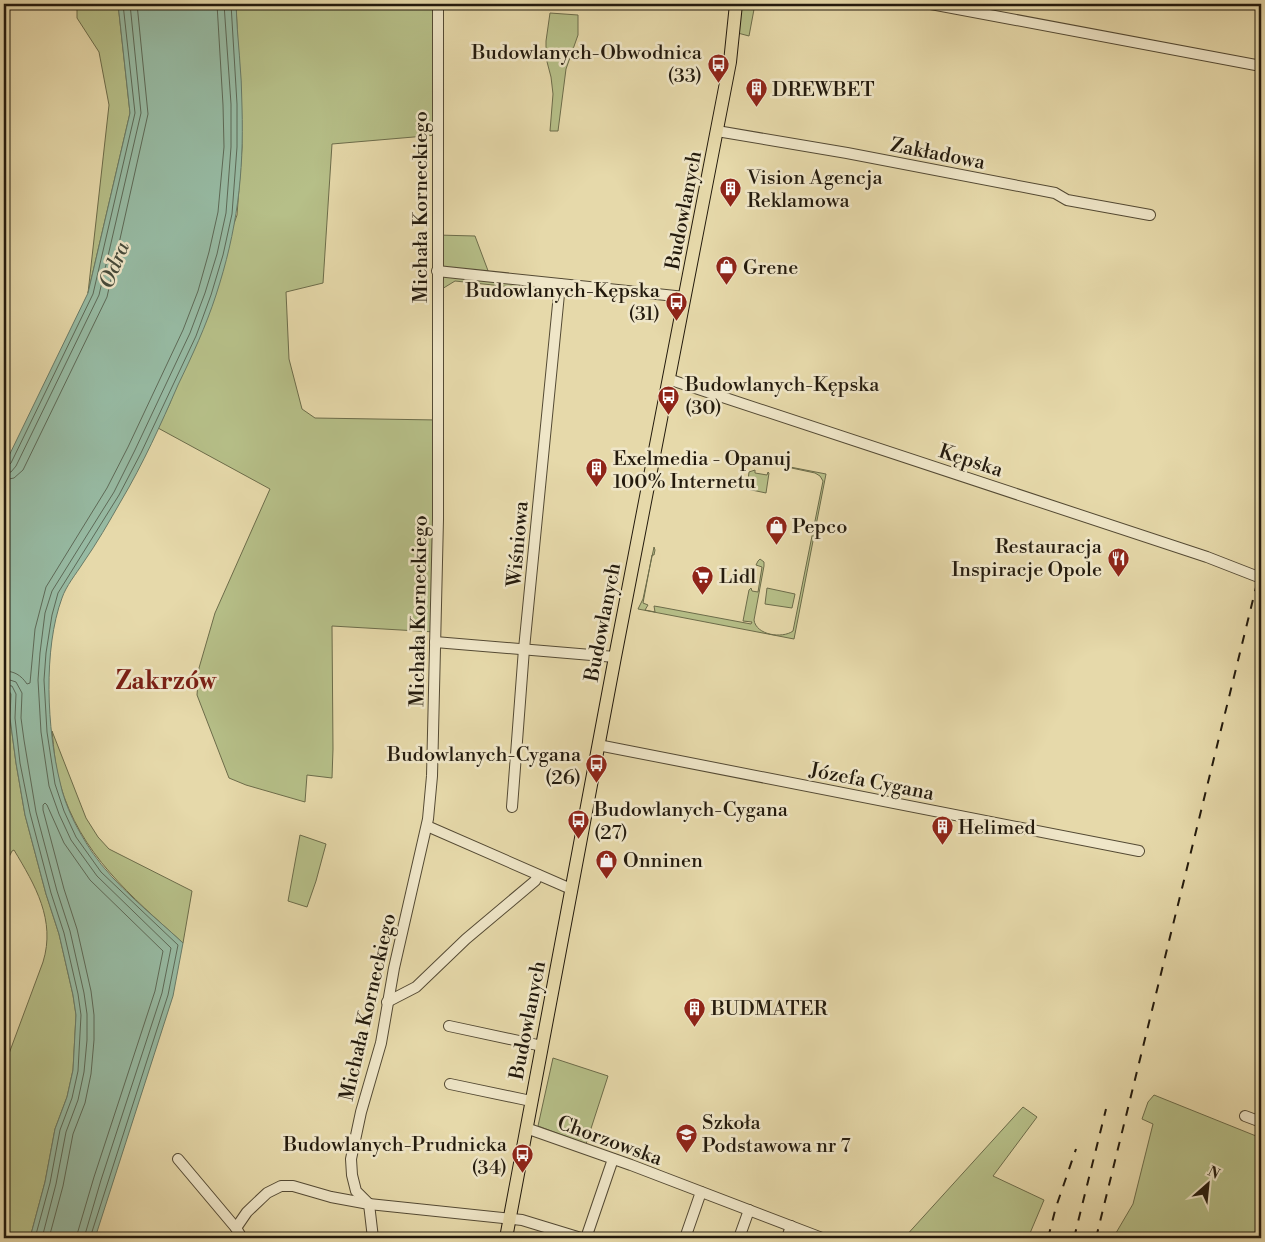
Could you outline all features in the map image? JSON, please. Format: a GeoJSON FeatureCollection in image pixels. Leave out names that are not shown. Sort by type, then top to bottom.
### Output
{"type":"FeatureCollection","features":[{"type":"Feature","properties":{"kind":"main road","name":"Budowlanych"},"geometry":{"type":"LineString","coordinates":[[506,1238],[614,657],[717,131],[732,48],[734,7]]}},
{"type":"Feature","properties":{"kind":"street","name":"Michała Korneckiego"},"geometry":{"type":"LineString","coordinates":[[370,1204],[356,1191],[351,1159],[361,1112],[381,1043],[387,1002],[427,826],[432,776],[438,519],[438,4]]}},
{"type":"Feature","properties":{"kind":"street"},"geometry":{"type":"LineString","coordinates":[[931,4],[1261,66]]}},
{"type":"Feature","properties":{"kind":"street","name":"Zakładowa"},"geometry":{"type":"LineString","coordinates":[[717,131],[847,153],[1055,193],[1067,200],[1150,215]]}},
{"type":"Feature","properties":{"kind":"street"},"geometry":{"type":"LineString","coordinates":[[437,271],[685,297]]}},
{"type":"Feature","properties":{"kind":"street","name":"Wiśniowa"},"geometry":{"type":"LineString","coordinates":[[512,807],[524,650],[560,284]]}},
{"type":"Feature","properties":{"kind":"street","name":"Kępska"},"geometry":{"type":"LineString","coordinates":[[668,379],[1207,557],[1261,578]]}},
{"type":"Feature","properties":{"kind":"street"},"geometry":{"type":"LineString","coordinates":[[435,642],[614,657]]}},
{"type":"Feature","properties":{"kind":"street","name":"Józefa Cygana"},"geometry":{"type":"LineString","coordinates":[[598,745],[1139,851]]}},
{"type":"Feature","properties":{"kind":"street"},"geometry":{"type":"LineString","coordinates":[[427,826],[571,889]]}},
{"type":"Feature","properties":{"kind":"street"},"geometry":{"type":"LineString","coordinates":[[387,1002],[416,987],[466,939],[535,881],[538,875]]}},
{"type":"Feature","properties":{"kind":"street"},"geometry":{"type":"LineString","coordinates":[[449,1026],[542,1046]]}},
{"type":"Feature","properties":{"kind":"street"},"geometry":{"type":"LineString","coordinates":[[450,1084],[531,1100]]}},
{"type":"Feature","properties":{"kind":"street"},"geometry":{"type":"LineString","coordinates":[[1245,1116],[1261,1122]]}},
{"type":"Feature","properties":{"kind":"street","name":"Chorzowska"},"geometry":{"type":"LineString","coordinates":[[526,1128],[614,1159],[822,1238]]}},
{"type":"Feature","properties":{"kind":"street"},"geometry":{"type":"LineString","coordinates":[[178,1159],[236,1228],[242,1238]]}},
{"type":"Feature","properties":{"kind":"street"},"geometry":{"type":"LineString","coordinates":[[586,1238],[614,1159]]}},
{"type":"Feature","properties":{"kind":"street"},"geometry":{"type":"LineString","coordinates":[[236,1228],[248,1212],[267,1193],[281,1186],[293,1186],[331,1197],[370,1204],[510,1218],[532,1222],[581,1238]]}},
{"type":"Feature","properties":{"kind":"street"},"geometry":{"type":"LineString","coordinates":[[685,1238],[701,1192]]}},
{"type":"Feature","properties":{"kind":"street"},"geometry":{"type":"LineString","coordinates":[[370,1204],[373,1238]]}},
{"type":"Feature","properties":{"kind":"street"},"geometry":{"type":"LineString","coordinates":[[739,1238],[749,1210]]}},
{"type":"Feature","properties":{"kind":"street"},"geometry":{"type":"LineString","coordinates":[[787,1238],[791,1226]]}},
{"type":"Feature","properties":{"kind":"shaded area"},"geometry":{"type":"Polygon","coordinates":[[[77,4],[118,4],[130,113],[88,293],[109,105],[99,52],[77,18],[77,4]]]}},
{"type":"Feature","properties":{"kind":"shaded area"},"geometry":{"type":"Polygon","coordinates":[[[236,4],[438,4],[437,135],[332,144],[323,283],[286,292],[289,359],[302,409],[315,418],[438,420],[435,632],[332,626],[332,778],[307,775],[305,802],[246,785],[229,778],[197,695],[199,668],[215,613],[270,489],[158,428],[170,403],[237,215],[242,147],[236,4]]]}},
{"type":"Feature","properties":{"kind":"shaded area"},"geometry":{"type":"Polygon","coordinates":[[[732,4],[755,4],[749,36],[734,32],[732,4]]]}},
{"type":"Feature","properties":{"kind":"shaded area"},"geometry":{"type":"Polygon","coordinates":[[[550,13],[578,15],[578,35],[566,69],[558,131],[550,131],[553,94],[546,58],[546,41],[550,13]]]}},
{"type":"Feature","properties":{"kind":"shaded area"},"geometry":{"type":"Polygon","coordinates":[[[437,235],[475,236],[490,276],[685,297],[559,292],[455,281],[437,292],[437,235]]]}},
{"type":"Feature","properties":{"kind":"shaded area"},"geometry":{"type":"Polygon","coordinates":[[[754,460],[826,474],[794,639],[638,609],[643,599],[650,568],[643,603],[648,605],[645,610],[655,612],[654,606],[751,624],[752,622],[743,621],[749,590],[751,588],[752,591],[758,592],[762,567],[756,565],[760,559],[764,562],[764,566],[754,620],[756,625],[764,632],[776,635],[783,635],[793,631],[823,481],[815,473],[754,460]]]}},
{"type":"Feature","properties":{"kind":"shaded area"},"geometry":{"type":"Polygon","coordinates":[[[755,470],[755,473],[767,475],[769,473],[766,493],[747,489],[749,472],[755,470]]]}},
{"type":"Feature","properties":{"kind":"shaded area"},"geometry":{"type":"Polygon","coordinates":[[[767,588],[795,594],[792,608],[765,604],[767,588]]]}},
{"type":"Feature","properties":{"kind":"shaded area"},"geometry":{"type":"Polygon","coordinates":[[[5,689],[11,694],[10,718],[25,815],[46,894],[59,934],[76,1015],[73,1070],[67,1097],[55,1129],[45,1182],[30,1238],[4,1238],[4,1067],[43,962],[47,932],[45,917],[36,890],[14,850],[9,857],[4,914],[4,765],[9,752],[4,734],[5,689]]]}},
{"type":"Feature","properties":{"kind":"shaded area"},"geometry":{"type":"Polygon","coordinates":[[[52,731],[86,818],[98,837],[109,849],[192,891],[183,943],[110,872],[80,832],[60,784],[52,731]]]}},
{"type":"Feature","properties":{"kind":"shaded area"},"geometry":{"type":"Polygon","coordinates":[[[300,835],[326,844],[307,907],[288,901],[300,835]]]}},
{"type":"Feature","properties":{"kind":"shaded area"},"geometry":{"type":"Polygon","coordinates":[[[553,1058],[608,1076],[586,1144],[538,1126],[553,1058]]]}},
{"type":"Feature","properties":{"kind":"shaded area"},"geometry":{"type":"Polygon","coordinates":[[[1154,1095],[1261,1138],[1261,1238],[1113,1238],[1133,1204],[1153,1124],[1142,1119],[1148,1102],[1154,1095]]]}},
{"type":"Feature","properties":{"kind":"shaded area"},"geometry":{"type":"Polygon","coordinates":[[[1023,1107],[1037,1117],[993,1176],[1044,1200],[1028,1238],[904,1238],[1023,1107]]]}},
{"type":"Feature","properties":{"kind":"water","name":"Odra"},"geometry":{"type":"Polygon","coordinates":[[[118,4],[236,4],[242,94],[242,156],[234,225],[216,295],[194,352],[144,458],[103,532],[66,589],[56,618],[50,665],[49,690],[52,738],[62,791],[69,810],[92,852],[112,877],[183,943],[173,996],[95,1238],[30,1238],[45,1182],[55,1129],[67,1097],[73,1070],[76,1015],[59,934],[46,894],[25,815],[10,718],[11,694],[9,691],[4,690],[4,466],[88,293],[130,113],[118,4]]]}},
{"type":"Feature","properties":{"kind":"railway"},"geometry":{"type":"LineString","coordinates":[[1096,1238],[1261,567]]}},
{"type":"Feature","properties":{"kind":"railway"},"geometry":{"type":"LineString","coordinates":[[1074,1238],[1106,1109]]}},
{"type":"Feature","properties":{"kind":"railway"},"geometry":{"type":"LineString","coordinates":[[1048,1238],[1056,1207],[1076,1149]]}},
{"type":"Feature","properties":{"kind":"place","name":"Budowlanych-Obwodnica (33)"},"geometry":{"type":"Point","coordinates":[718,83]}},
{"type":"Feature","properties":{"kind":"place","name":"DREWBET"},"geometry":{"type":"Point","coordinates":[756,108]}},
{"type":"Feature","properties":{"kind":"place","name":"Vision Agencja Reklamowa"},"geometry":{"type":"Point","coordinates":[731,207]}},
{"type":"Feature","properties":{"kind":"place","name":"Grene"},"geometry":{"type":"Point","coordinates":[727,286]}},
{"type":"Feature","properties":{"kind":"place","name":"Budowlanych-Kępska (31)"},"geometry":{"type":"Point","coordinates":[676,321]}},
{"type":"Feature","properties":{"kind":"place","name":"Budowlanych-Kępska (30)"},"geometry":{"type":"Point","coordinates":[669,415]}},
{"type":"Feature","properties":{"kind":"place","name":"Exelmedia - Opanuj 100% Internetu"},"geometry":{"type":"Point","coordinates":[597,488]}},
{"type":"Feature","properties":{"kind":"place","name":"Pepco"},"geometry":{"type":"Point","coordinates":[776,545]}},
{"type":"Feature","properties":{"kind":"place","name":"Restauracja Inspiracje Opole"},"geometry":{"type":"Point","coordinates":[1118,577]}},
{"type":"Feature","properties":{"kind":"place","name":"Lidl"},"geometry":{"type":"Point","coordinates":[703,595]}},
{"type":"Feature","properties":{"kind":"place","name":"Budowlanych-Cygana (26)"},"geometry":{"type":"Point","coordinates":[597,784]}},
{"type":"Feature","properties":{"kind":"place","name":"Budowlanych-Cygana (27)"},"geometry":{"type":"Point","coordinates":[578,840]}},
{"type":"Feature","properties":{"kind":"place","name":"Helimed"},"geometry":{"type":"Point","coordinates":[942,846]}},
{"type":"Feature","properties":{"kind":"place","name":"Onninen"},"geometry":{"type":"Point","coordinates":[607,879]}},
{"type":"Feature","properties":{"kind":"place","name":"BUDMATER"},"geometry":{"type":"Point","coordinates":[695,1027]}},
{"type":"Feature","properties":{"kind":"place","name":"Szkoła Podstawowa nr 7"},"geometry":{"type":"Point","coordinates":[686,1153]}},
{"type":"Feature","properties":{"kind":"place","name":"Budowlanych-Prudnicka (34)"},"geometry":{"type":"Point","coordinates":[523,1174]}},
{"type":"Feature","properties":{"kind":"district","name":"Zakrzów"},"geometry":{"type":"Point","coordinates":[166,680]}}]}
